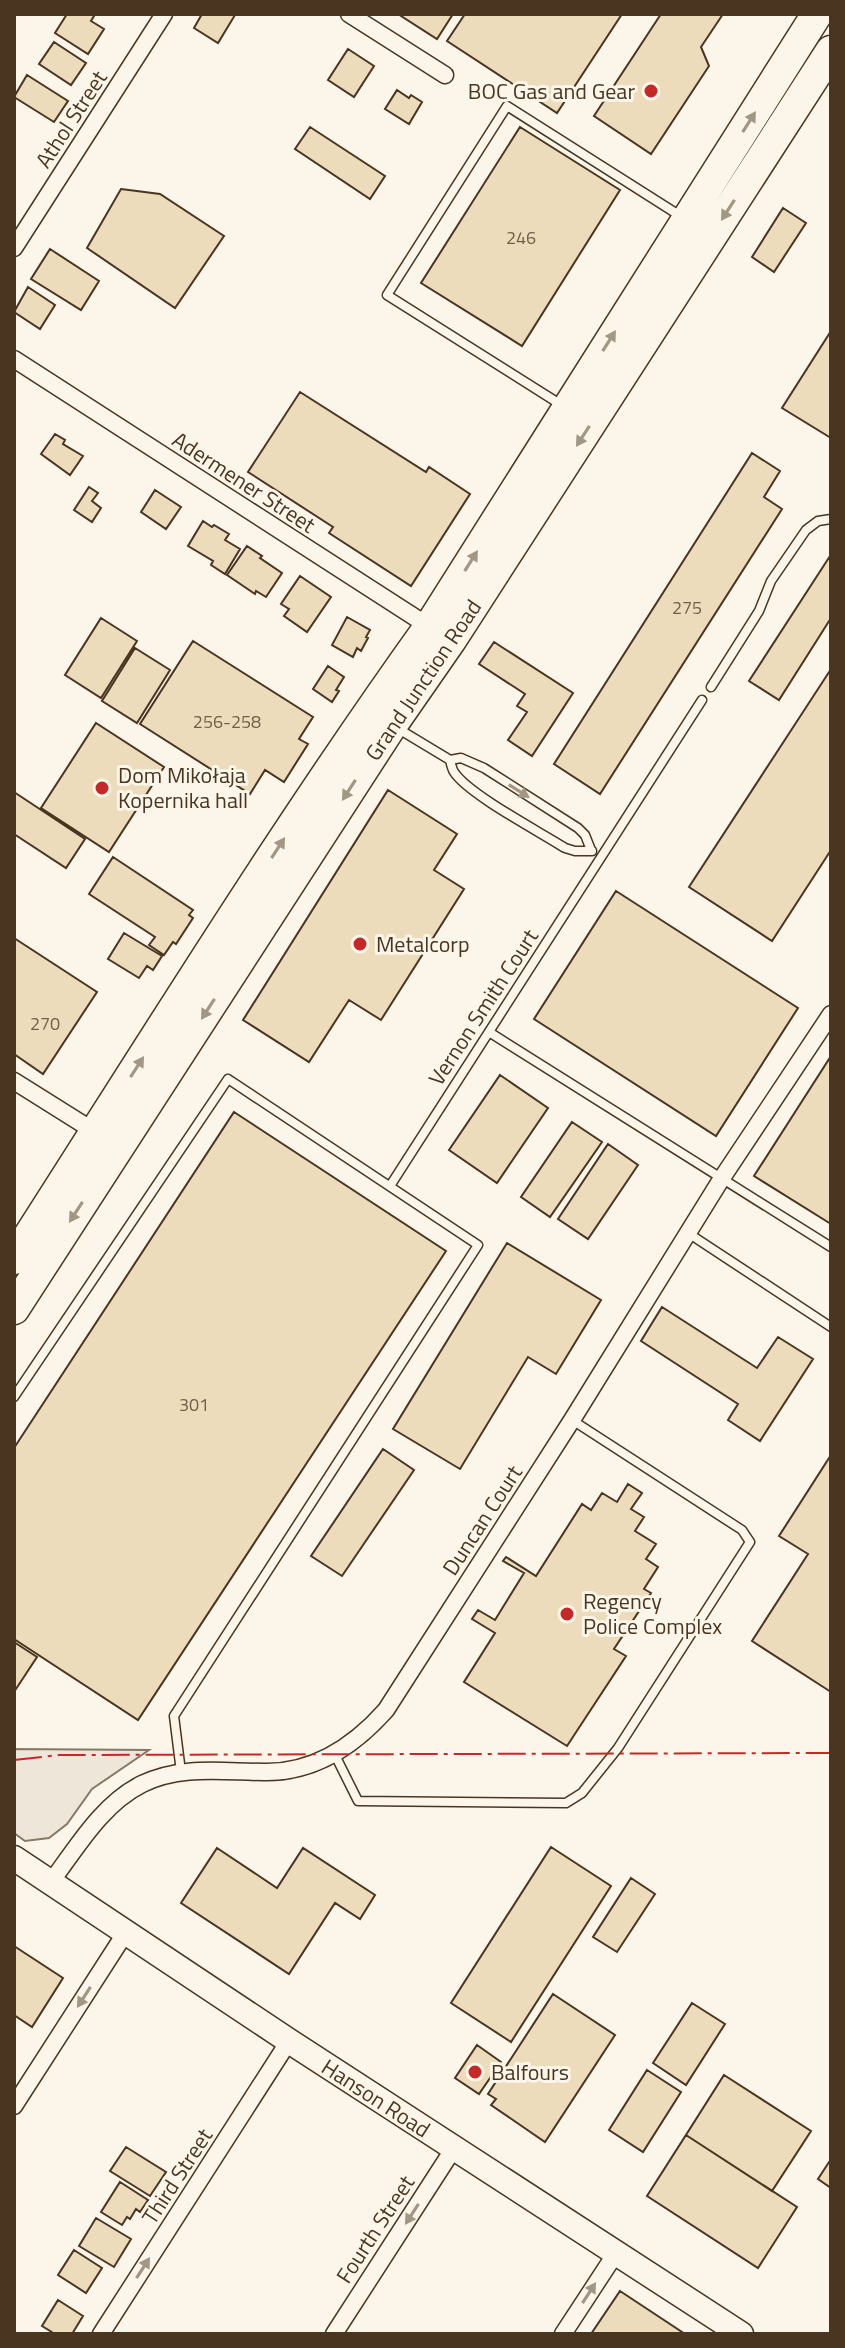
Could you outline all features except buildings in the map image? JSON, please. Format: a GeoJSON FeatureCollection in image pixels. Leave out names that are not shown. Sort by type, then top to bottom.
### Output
{"type":"FeatureCollection","features":[{"type":"Feature","properties":{"kind":"highway","name":"Grand Junction Road"},"geometry":{"type":"LineString","coordinates":[[14,1309],[107,1140],[380,718],[440,634],[672,269],[686,219],[817,14]]}},
{"type":"Feature","properties":{"kind":"highway","name":"Grand Junction Road"},"geometry":{"type":"LineString","coordinates":[[440,634],[567,408],[831,51]]}},
{"type":"Feature","properties":{"kind":"highway","name":"Grand Junction Road"},"geometry":{"type":"LineString","coordinates":[[14,1259],[107,1140]]}},
{"type":"Feature","properties":{"kind":"main road","name":"Hanson Road"},"geometry":{"type":"LineString","coordinates":[[14,1858],[289,2041],[741,2334]]}},
{"type":"Feature","properties":{"kind":"street","name":"Athol Street"},"geometry":{"type":"LineString","coordinates":[[14,248],[164,14]]}},
{"type":"Feature","properties":{"kind":"street"},"geometry":{"type":"LineString","coordinates":[[349,14],[445,75]]}},
{"type":"Feature","properties":{"kind":"street","name":"Adermener Street"},"geometry":{"type":"LineString","coordinates":[[14,359],[440,634]]}},
{"type":"Feature","properties":{"kind":"street","name":"Duncan Court"},"geometry":{"type":"LineString","coordinates":[[51,1882],[114,1802],[143,1784],[181,1772],[287,1771],[335,1755],[367,1732],[386,1710],[572,1420],[722,1178],[831,1014]]}},
{"type":"Feature","properties":{"kind":"street"},"geometry":{"type":"LineString","coordinates":[[14,1081],[107,1140]]}},
{"type":"Feature","properties":{"kind":"street"},"geometry":{"type":"LineString","coordinates":[[14,2106],[126,1932]]}},
{"type":"Feature","properties":{"kind":"street","name":"Third Street"},"geometry":{"type":"LineString","coordinates":[[101,2334],[289,2041]]}},
{"type":"Feature","properties":{"kind":"street","name":"Fourth Street"},"geometry":{"type":"LineString","coordinates":[[334,2334],[454,2148]]}},
{"type":"Feature","properties":{"kind":"street"},"geometry":{"type":"LineString","coordinates":[[563,2334],[616,2253]]}},
{"type":"Feature","properties":{"kind":"lane"},"geometry":{"type":"LineString","coordinates":[[567,408],[387,295],[507,106],[686,219]]}},
{"type":"Feature","properties":{"kind":"lane"},"geometry":{"type":"LineString","coordinates":[[711,687],[759,611],[771,581],[806,530],[818,521],[831,519]]}},
{"type":"Feature","properties":{"kind":"lane","name":"Vernon Smith Court"},"geometry":{"type":"LineString","coordinates":[[390,1186],[702,700]]}},
{"type":"Feature","properties":{"kind":"lane"},"geometry":{"type":"LineString","coordinates":[[380,718],[450,760],[461,758],[484,768],[578,828],[585,835],[591,850]]}},
{"type":"Feature","properties":{"kind":"lane"},"geometry":{"type":"LineString","coordinates":[[450,760],[453,771],[461,779],[498,807],[565,848],[591,850],[601,856]]}},
{"type":"Feature","properties":{"kind":"lane"},"geometry":{"type":"LineString","coordinates":[[489,1032],[831,1247]]}},
{"type":"Feature","properties":{"kind":"lane"},"geometry":{"type":"LineString","coordinates":[[14,1397],[228,1079],[478,1245],[174,1716],[181,1772]]}},
{"type":"Feature","properties":{"kind":"lane"},"geometry":{"type":"LineString","coordinates":[[688,1233],[831,1327]]}},
{"type":"Feature","properties":{"kind":"lane"},"geometry":{"type":"LineString","coordinates":[[335,1755],[358,1801],[566,1803],[582,1793],[618,1748],[750,1542],[742,1530],[572,1420]]}},
{"type":"Feature","properties":{"kind":"shaded area"},"geometry":{"type":"Polygon","coordinates":[[[14,1749],[149,1750],[92,1789],[67,1824],[49,1838],[25,1841],[14,1833],[14,1749]]]}},
{"type":"Feature","properties":{"kind":"power"},"geometry":{"type":"LineString","coordinates":[[14,1760],[59,1755],[831,1753]]}},
{"type":"Feature","properties":{"kind":"place","name":"BOC Gas and Gear"},"geometry":{"type":"Point","coordinates":[651,91]}},
{"type":"Feature","properties":{"kind":"place","name":"Dom Mikołaja Kopernika hall"},"geometry":{"type":"Point","coordinates":[102,788]}},
{"type":"Feature","properties":{"kind":"place","name":"Metalcorp"},"geometry":{"type":"Point","coordinates":[360,944]}},
{"type":"Feature","properties":{"kind":"place","name":"Regency Police Complex"},"geometry":{"type":"Point","coordinates":[567,1614]}},
{"type":"Feature","properties":{"kind":"place","name":"Balfours"},"geometry":{"type":"Point","coordinates":[475,2072]}}]}
